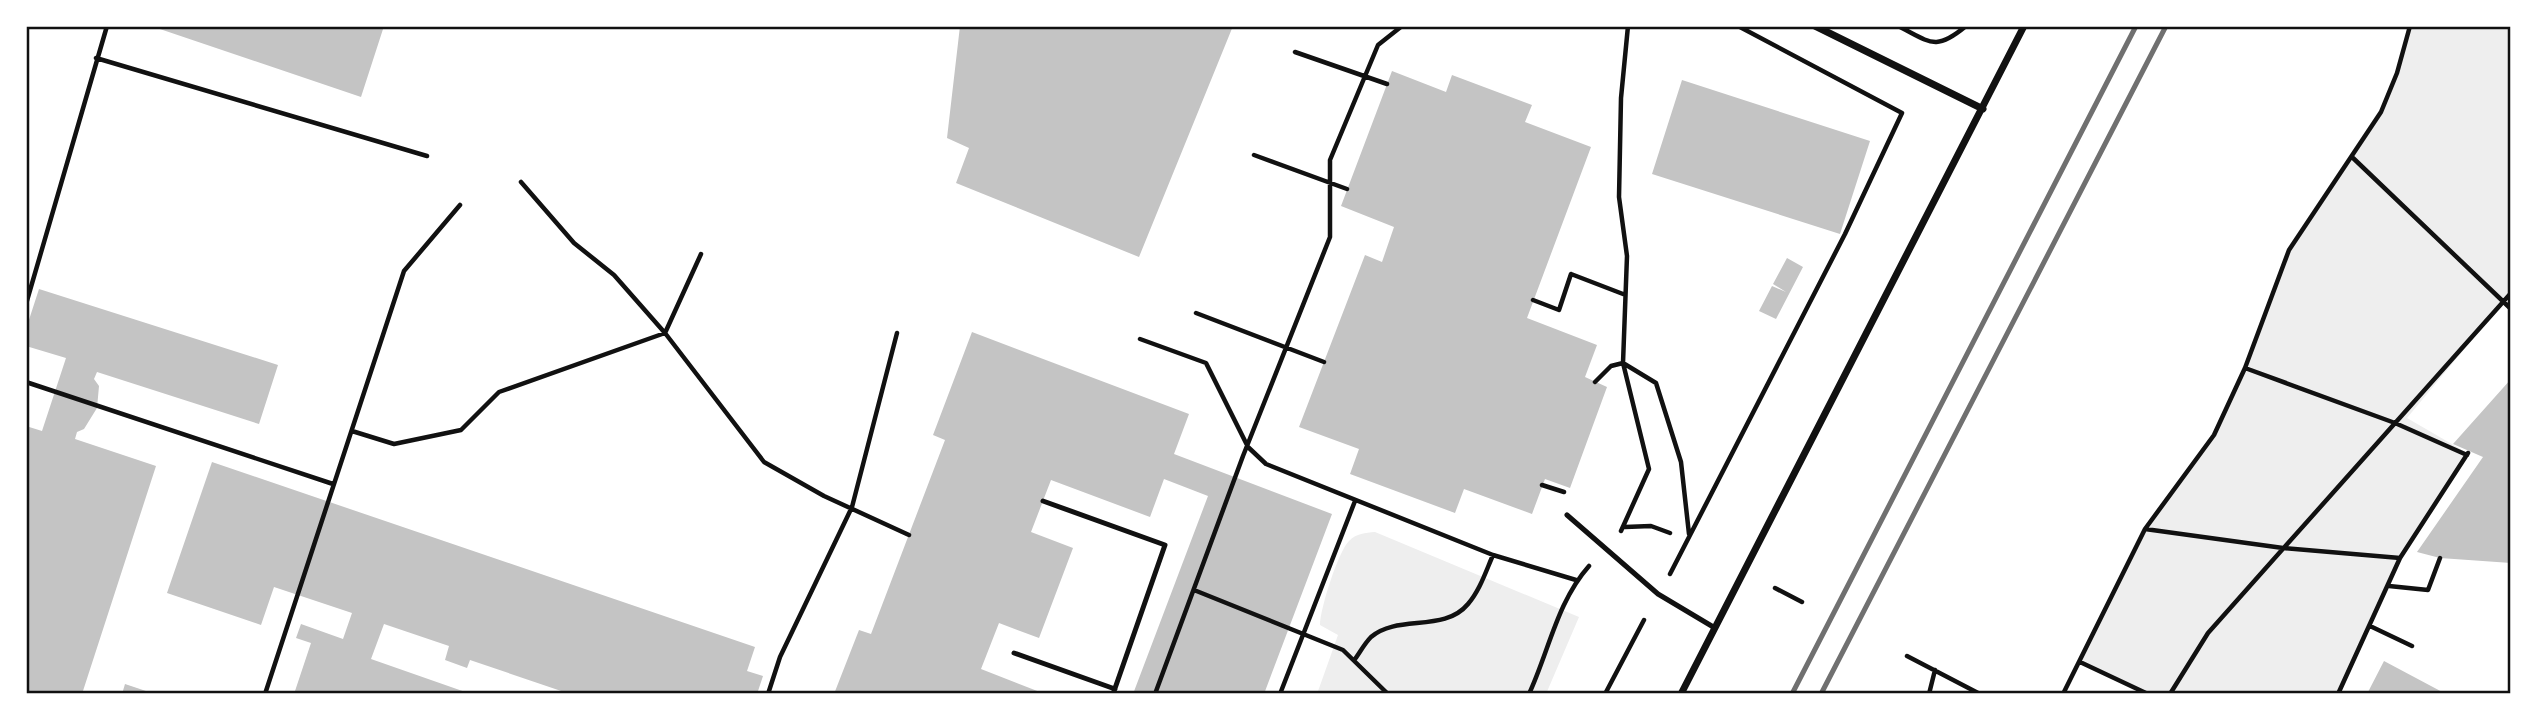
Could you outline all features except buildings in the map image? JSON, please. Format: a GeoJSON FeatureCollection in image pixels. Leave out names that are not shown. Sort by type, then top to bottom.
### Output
{"type":"FeatureCollection","features":[{"type":"Feature","properties":{"kind":"street"},"geometry":{"type":"LineString","coordinates":[[1815,26],[1983,109]]}},
{"type":"Feature","properties":{"kind":"street"},"geometry":{"type":"LineString","coordinates":[[1681,694],[2024,26]]}},
{"type":"Feature","properties":{"kind":"lane"},"geometry":{"type":"LineString","coordinates":[[1014,653],[1114,691],[1166,545],[1042,501]]}},
{"type":"Feature","properties":{"kind":"lane"},"geometry":{"type":"LineString","coordinates":[[1567,515],[1658,594],[1715,628]]}},
{"type":"Feature","properties":{"kind":"path"},"geometry":{"type":"LineString","coordinates":[[26,304],[107,26]]}},
{"type":"Feature","properties":{"kind":"path"},"geometry":{"type":"LineString","coordinates":[[1155,694],[1330,237],[1330,160],[1378,45],[1402,26]]}},
{"type":"Feature","properties":{"kind":"path"},"geometry":{"type":"LineString","coordinates":[[1617,536],[1625,527],[1649,469],[1623,363],[1623,294],[1627,256],[1619,197],[1621,97],[1628,26]]}},
{"type":"Feature","properties":{"kind":"path"},"geometry":{"type":"LineString","coordinates":[[1670,574],[1845,234],[1902,113],[1738,26]]}},
{"type":"Feature","properties":{"kind":"path"},"geometry":{"type":"LineString","coordinates":[[1898,26],[1922,41],[1948,41],[1966,26]]}},
{"type":"Feature","properties":{"kind":"path"},"geometry":{"type":"LineString","coordinates":[[2063,694],[2145,529],[2214,435],[2245,368],[2289,250],[2381,112],[2397,73],[2410,26]]}},
{"type":"Feature","properties":{"kind":"path"},"geometry":{"type":"LineString","coordinates":[[1295,52],[1387,84]]}},
{"type":"Feature","properties":{"kind":"path"},"geometry":{"type":"LineString","coordinates":[[96,58],[427,156]]}},
{"type":"Feature","properties":{"kind":"path"},"geometry":{"type":"LineString","coordinates":[[1254,155],[1347,189]]}},
{"type":"Feature","properties":{"kind":"path"},"geometry":{"type":"LineString","coordinates":[[2352,157],[2511,309]]}},
{"type":"Feature","properties":{"kind":"path"},"geometry":{"type":"LineString","coordinates":[[521,182],[574,243],[614,275],[665,333],[764,462],[824,496],[909,535]]}},
{"type":"Feature","properties":{"kind":"path"},"geometry":{"type":"LineString","coordinates":[[265,694],[404,271],[460,205]]}},
{"type":"Feature","properties":{"kind":"path"},"geometry":{"type":"LineString","coordinates":[[352,431],[394,444],[461,430],[499,392],[665,333],[701,254]]}},
{"type":"Feature","properties":{"kind":"path"},"geometry":{"type":"LineString","coordinates":[[1533,300],[1559,310],[1571,274],[1623,294]]}},
{"type":"Feature","properties":{"kind":"path"},"geometry":{"type":"LineString","coordinates":[[2170,694],[2207,633],[2344,476],[2511,293]]}},
{"type":"Feature","properties":{"kind":"path"},"geometry":{"type":"LineString","coordinates":[[1196,313],[1324,362]]}},
{"type":"Feature","properties":{"kind":"path"},"geometry":{"type":"LineString","coordinates":[[768,694],[780,657],[852,507],[897,333]]}},
{"type":"Feature","properties":{"kind":"path"},"geometry":{"type":"LineString","coordinates":[[1140,340],[1206,363],[1248,447],[1266,464],[1493,555],[1577,580]]}},
{"type":"Feature","properties":{"kind":"path"},"geometry":{"type":"LineString","coordinates":[[1595,382],[1611,366],[1623,363],[1656,383],[1681,462],[1689,535]]}},
{"type":"Feature","properties":{"kind":"path"},"geometry":{"type":"LineString","coordinates":[[2245,368],[2395,423],[2467,454],[2400,558],[2338,694]]}},
{"type":"Feature","properties":{"kind":"path"},"geometry":{"type":"LineString","coordinates":[[26,382],[333,484]]}},
{"type":"Feature","properties":{"kind":"path"},"geometry":{"type":"LineString","coordinates":[[1280,694],[1355,501]]}},
{"type":"Feature","properties":{"kind":"path"},"geometry":{"type":"LineString","coordinates":[[1625,527],[1651,526],[1670,533]]}},
{"type":"Feature","properties":{"kind":"path"},"geometry":{"type":"LineString","coordinates":[[2145,529],[2283,548],[2400,558]]}},
{"type":"Feature","properties":{"kind":"path"},"geometry":{"type":"LineString","coordinates":[[1355,659],[1373,635],[1390,628],[1431,622],[1454,615],[1467,605],[1493,555]]}},
{"type":"Feature","properties":{"kind":"path"},"geometry":{"type":"LineString","coordinates":[[2389,586],[2428,590],[2440,558]]}},
{"type":"Feature","properties":{"kind":"path"},"geometry":{"type":"LineString","coordinates":[[1529,694],[1558,617],[1577,580],[1593,562]]}},
{"type":"Feature","properties":{"kind":"path"},"geometry":{"type":"LineString","coordinates":[[1775,588],[1802,602]]}},
{"type":"Feature","properties":{"kind":"path"},"geometry":{"type":"LineString","coordinates":[[1194,590],[1304,632],[1355,659],[1388,694]]}},
{"type":"Feature","properties":{"kind":"path"},"geometry":{"type":"LineString","coordinates":[[1605,694],[1644,620]]}},
{"type":"Feature","properties":{"kind":"path"},"geometry":{"type":"LineString","coordinates":[[2371,625],[2412,646]]}},
{"type":"Feature","properties":{"kind":"path"},"geometry":{"type":"LineString","coordinates":[[1908,656],[1980,694]]}},
{"type":"Feature","properties":{"kind":"path"},"geometry":{"type":"LineString","coordinates":[[2080,662],[2148,694]]}},
{"type":"Feature","properties":{"kind":"path"},"geometry":{"type":"LineString","coordinates":[[1929,694],[1935,670]]}},
{"type":"Feature","properties":{"kind":"shaded area"},"geometry":{"type":"Polygon","coordinates":[[[2410,26],[2511,26],[2511,293],[2407,418],[2469,454],[2400,558],[2338,694],[2148,694],[2080,662],[2145,529],[2214,435],[2245,368],[2289,250],[2381,112],[2397,73],[2410,26]]]}},
{"type":"Feature","properties":{"kind":"shaded area"},"geometry":{"type":"Polygon","coordinates":[[[1375,532],[1579,617],[1546,694],[1317,694],[1338,635],[1320,625],[1330,581],[1349,541],[1358,535],[1375,532]]]}},
{"type":"Feature","properties":{"kind":"railway"},"geometry":{"type":"LineString","coordinates":[[1792,694],[2136,26]]}},
{"type":"Feature","properties":{"kind":"railway"},"geometry":{"type":"LineString","coordinates":[[1821,694],[2166,26]]}}]}
